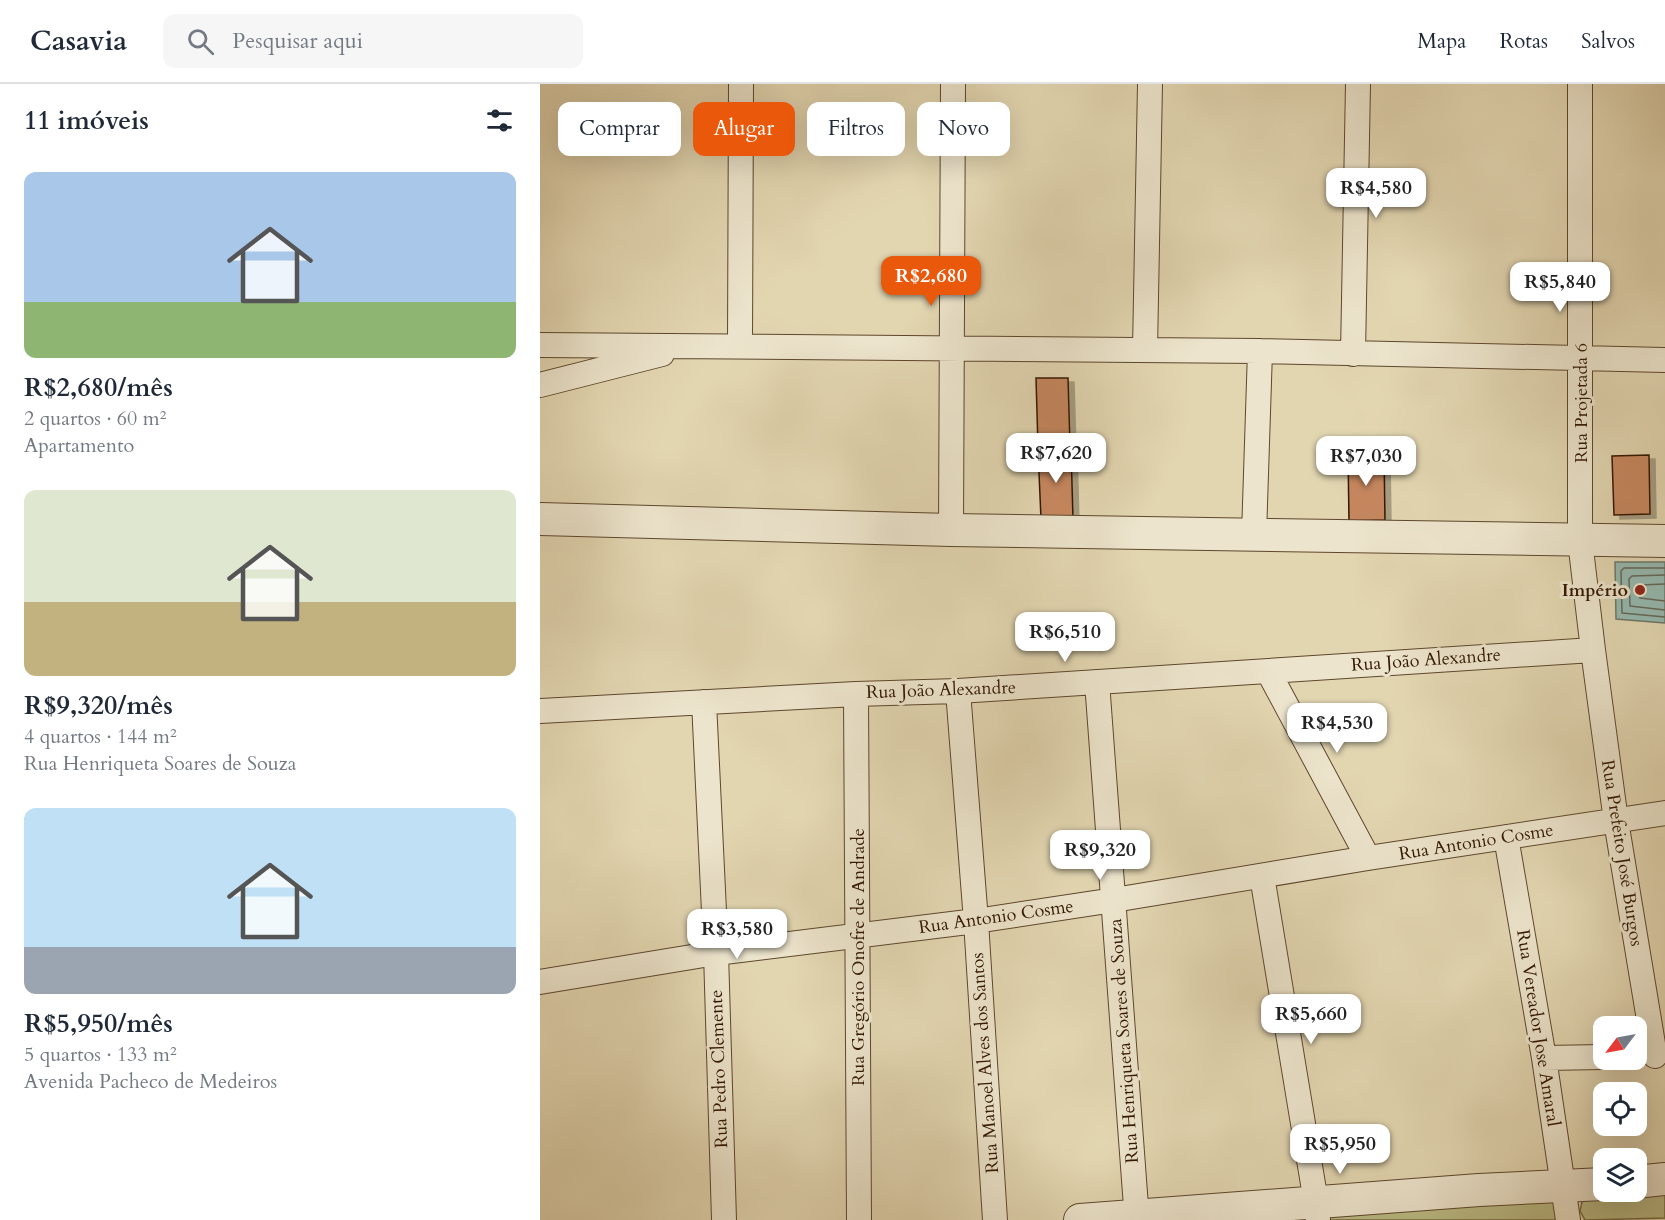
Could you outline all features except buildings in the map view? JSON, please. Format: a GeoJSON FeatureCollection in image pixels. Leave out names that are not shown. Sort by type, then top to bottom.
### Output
{"type":"FeatureCollection","features":[{"type":"Feature","properties":{"kind":"street"},"geometry":{"type":"LineString","coordinates":[[740,346],[741,84]]}},
{"type":"Feature","properties":{"kind":"street"},"geometry":{"type":"LineString","coordinates":[[951,530],[952,84]]}},
{"type":"Feature","properties":{"kind":"street"},"geometry":{"type":"LineString","coordinates":[[1145,350],[1150,84]]}},
{"type":"Feature","properties":{"kind":"street"},"geometry":{"type":"LineString","coordinates":[[1353,354],[1358,84]]}},
{"type":"Feature","properties":{"kind":"street","name":"Rua Projetada 6"},"geometry":{"type":"LineString","coordinates":[[1580,84],[1580,541],[1593,650]]}},
{"type":"Feature","properties":{"kind":"street"},"geometry":{"type":"LineString","coordinates":[[540,345],[1260,351],[1665,360]]}},
{"type":"Feature","properties":{"kind":"street"},"geometry":{"type":"LineString","coordinates":[[540,386],[696,345]]}},
{"type":"Feature","properties":{"kind":"street"},"geometry":{"type":"LineString","coordinates":[[1254,535],[1260,351]]}},
{"type":"Feature","properties":{"kind":"street"},"geometry":{"type":"LineString","coordinates":[[540,519],[951,530],[1665,542]]}},
{"type":"Feature","properties":{"kind":"street","name":"Rua João Alexandre"},"geometry":{"type":"LineString","coordinates":[[540,711],[856,694],[957,691],[1593,650]]}},
{"type":"Feature","properties":{"kind":"street","name":"Rua Prefeito José Burgos"},"geometry":{"type":"LineString","coordinates":[[1593,650],[1616,821],[1652,1056]]}},
{"type":"Feature","properties":{"kind":"street"},"geometry":{"type":"LineString","coordinates":[[1268,671],[1368,858]]}},
{"type":"Feature","properties":{"kind":"street","name":"Rua Henriqueta Soares de Souza"},"geometry":{"type":"LineString","coordinates":[[1097,682],[1137,1218]]}},
{"type":"Feature","properties":{"kind":"street","name":"Rua Manoel Alves dos Santos"},"geometry":{"type":"LineString","coordinates":[[957,691],[976,921],[995,1220]]}},
{"type":"Feature","properties":{"kind":"street","name":"Rua Gregório Onofre de Andrade"},"geometry":{"type":"LineString","coordinates":[[856,694],[859,1220]]}},
{"type":"Feature","properties":{"kind":"street","name":"Rua Pedro Clemente"},"geometry":{"type":"LineString","coordinates":[[704,702],[716,953],[724,1220]]}},
{"type":"Feature","properties":{"kind":"street","name":"Rua Antonio Cosme"},"geometry":{"type":"LineString","coordinates":[[540,981],[716,953],[976,921],[1665,813]]}},
{"type":"Feature","properties":{"kind":"street","name":"Rua Vereador Jose Amaral"},"geometry":{"type":"LineString","coordinates":[[1506,837],[1544,1058],[1568,1220]]}},
{"type":"Feature","properties":{"kind":"street"},"geometry":{"type":"LineString","coordinates":[[1262,876],[1317,1211]]}},
{"type":"Feature","properties":{"kind":"street"},"geometry":{"type":"LineString","coordinates":[[1544,1058],[1593,1057]]}},
{"type":"Feature","properties":{"kind":"street"},"geometry":{"type":"LineString","coordinates":[[1647,1181],[1665,1179]]}},
{"type":"Feature","properties":{"kind":"street"},"geometry":{"type":"LineString","coordinates":[[1080,1220],[1317,1211],[1479,1190],[1593,1185]]}},
{"type":"Feature","properties":{"kind":"green space"},"geometry":{"type":"Polygon","coordinates":[[[1665,1190],[1665,1218],[1585,1220],[1580,1211],[1582,1202],[1591,1196],[1593,1196],[1593,1202],[1647,1202],[1647,1191],[1665,1190]]]}},
{"type":"Feature","properties":{"kind":"green space"},"geometry":{"type":"Polygon","coordinates":[[[1552,1194],[1559,1220],[1327,1220],[1334,1215],[1552,1194]]]}},
{"type":"Feature","properties":{"kind":"water","name":"Império"},"geometry":{"type":"Polygon","coordinates":[[[1615,562],[1665,562],[1665,623],[1616,619],[1615,562]]]}},
{"type":"Feature","properties":{"kind":"place","name":"Império"},"geometry":{"type":"Point","coordinates":[1640,590]}}]}
